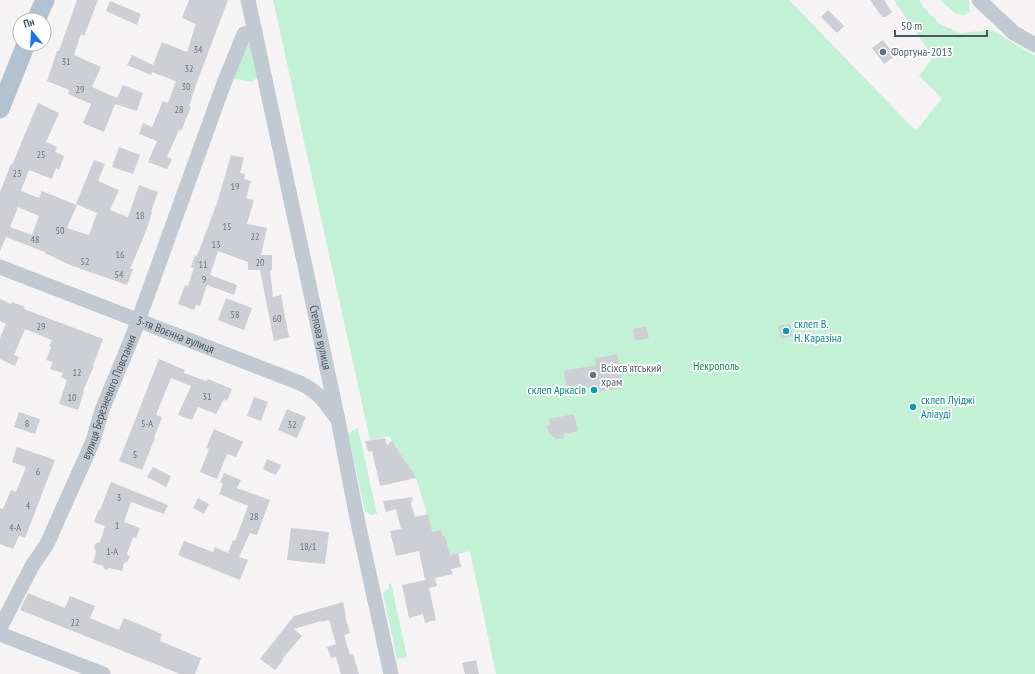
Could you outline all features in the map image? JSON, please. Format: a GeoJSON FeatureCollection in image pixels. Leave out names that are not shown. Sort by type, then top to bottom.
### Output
{"type":"FeatureCollection","features":[{"type":"Feature","properties":{"kind":"main road"},"geometry":{"type":"LineString","coordinates":[[39,12],[44,0]]}},
{"type":"Feature","properties":{"kind":"main road"},"geometry":{"type":"LineString","coordinates":[[0,108],[23,52]]}},
{"type":"Feature","properties":{"kind":"street","name":"Степова вулиця"},"geometry":{"type":"LineString","coordinates":[[248,0],[391,674]]}},
{"type":"Feature","properties":{"kind":"street"},"geometry":{"type":"LineString","coordinates":[[979,0],[1014,33],[1035,45]]}},
{"type":"Feature","properties":{"kind":"street","name":"вулиця Березневого Повстання"},"geometry":{"type":"LineString","coordinates":[[0,628],[32,566],[47,544],[93,441],[102,410],[138,321],[224,83],[244,34],[255,31]]}},
{"type":"Feature","properties":{"kind":"street","name":"3-тя Воєнна вулиця"},"geometry":{"type":"LineString","coordinates":[[0,267],[312,389],[326,402],[338,420]]}},
{"type":"Feature","properties":{"kind":"street"},"geometry":{"type":"LineString","coordinates":[[0,634],[103,674]]}},
{"type":"Feature","properties":{"kind":"green space","name":"Некрополь"},"geometry":{"type":"Polygon","coordinates":[[[273,0],[789,0],[916,131],[942,98],[919,76],[933,57],[894,0],[919,0],[923,7],[940,24],[960,33],[992,30],[1035,56],[1035,674],[496,674],[470,551],[450,555],[445,536],[443,536],[441,530],[420,535],[429,520],[416,478],[412,470],[389,436],[370,440],[273,0]]]}},
{"type":"Feature","properties":{"kind":"green space"},"geometry":{"type":"Polygon","coordinates":[[[940,0],[968,0],[970,12],[964,15],[955,13],[940,0]]]}},
{"type":"Feature","properties":{"kind":"green space"},"geometry":{"type":"Polygon","coordinates":[[[247,40],[251,47],[257,78],[251,82],[231,78],[247,40]]]}},
{"type":"Feature","properties":{"kind":"green space"},"geometry":{"type":"Polygon","coordinates":[[[358,428],[377,514],[371,515],[365,511],[349,437],[353,430],[358,428]]]}},
{"type":"Feature","properties":{"kind":"green space"},"geometry":{"type":"Polygon","coordinates":[[[391,583],[407,657],[397,659],[383,593],[389,588],[389,584],[391,583]]]}},
{"type":"Feature","properties":{"kind":"building"},"geometry":{"type":"Polygon","coordinates":[[[77,0],[98,0],[84,36],[81,34],[74,55],[101,67],[92,87],[117,98],[123,85],[143,93],[137,111],[115,104],[104,132],[83,123],[91,104],[68,94],[69,90],[47,81],[77,0]]]}},
{"type":"Feature","properties":{"kind":"building"},"geometry":{"type":"Polygon","coordinates":[[[189,0],[228,0],[197,82],[189,106],[191,107],[181,131],[179,130],[167,157],[172,159],[167,169],[148,162],[157,141],[139,134],[143,123],[152,127],[163,101],[168,103],[176,81],[152,72],[151,75],[127,65],[132,55],[153,65],[162,42],[187,52],[196,24],[182,18],[189,0]]]}},
{"type":"Feature","properties":{"kind":"building"},"geometry":{"type":"Polygon","coordinates":[[[870,0],[884,0],[892,12],[886,17],[882,17],[870,0]]]}},
{"type":"Feature","properties":{"kind":"building"},"geometry":{"type":"Polygon","coordinates":[[[110,1],[141,14],[137,25],[106,11],[110,1]]]}},
{"type":"Feature","properties":{"kind":"building"},"geometry":{"type":"Polygon","coordinates":[[[828,10],[844,26],[837,33],[821,17],[828,10]]]}},
{"type":"Feature","properties":{"kind":"building","name":"Фортуна-2013"},"geometry":{"type":"Polygon","coordinates":[[[883,40],[895,56],[884,64],[872,48],[883,40]]]}},
{"type":"Feature","properties":{"kind":"building"},"geometry":{"type":"Polygon","coordinates":[[[38,103],[59,113],[46,142],[57,147],[55,152],[64,156],[59,170],[56,168],[52,179],[29,170],[21,191],[39,198],[42,191],[77,205],[67,228],[89,235],[97,213],[76,204],[94,160],[105,164],[98,181],[119,190],[110,210],[128,217],[139,185],[158,192],[146,231],[130,269],[133,269],[127,285],[70,265],[45,252],[6,237],[0,251],[0,192],[11,164],[12,165],[38,103]],[[18,207],[10,227],[32,235],[39,216],[18,207]]]}},
{"type":"Feature","properties":{"kind":"building"},"geometry":{"type":"Polygon","coordinates":[[[119,147],[140,155],[133,174],[112,167],[119,147]]]}},
{"type":"Feature","properties":{"kind":"building"},"geometry":{"type":"Polygon","coordinates":[[[231,155],[244,158],[240,173],[245,174],[244,179],[251,181],[246,198],[254,200],[247,224],[267,228],[261,255],[272,255],[272,270],[270,270],[273,297],[281,295],[289,337],[274,341],[260,270],[248,270],[248,262],[218,251],[210,275],[237,285],[234,295],[207,285],[200,306],[196,305],[194,310],[178,304],[185,285],[188,286],[194,268],[191,267],[195,255],[197,256],[217,203],[231,155]]]}},
{"type":"Feature","properties":{"kind":"building"},"geometry":{"type":"Polygon","coordinates":[[[226,298],[252,308],[244,330],[218,320],[226,298]]]}},
{"type":"Feature","properties":{"kind":"building"},"geometry":{"type":"Polygon","coordinates":[[[0,299],[11,304],[12,302],[25,307],[24,309],[103,339],[94,366],[83,391],[84,392],[78,410],[59,404],[67,380],[61,377],[63,373],[50,369],[53,362],[46,360],[52,340],[25,329],[14,355],[19,357],[15,366],[0,359],[0,338],[6,324],[0,321],[0,299]]]}},
{"type":"Feature","properties":{"kind":"building","name":"склеп В. Н. Каразіна"},"geometry":{"type":"Polygon","coordinates":[[[790,324],[793,336],[781,339],[778,326],[790,324]]]}},
{"type":"Feature","properties":{"kind":"building"},"geometry":{"type":"Polygon","coordinates":[[[646,326],[649,338],[635,341],[633,329],[646,326]]]}},
{"type":"Feature","properties":{"kind":"building","name":"Всіхсв'ятський храм"},"geometry":{"type":"Polygon","coordinates":[[[617,354],[623,388],[591,393],[590,387],[567,391],[564,371],[596,365],[595,358],[617,354]]]}},
{"type":"Feature","properties":{"kind":"building"},"geometry":{"type":"Polygon","coordinates":[[[159,359],[185,370],[184,373],[206,381],[208,379],[232,389],[227,401],[224,399],[216,414],[198,407],[192,420],[178,415],[191,386],[171,378],[156,415],[162,417],[142,470],[119,461],[159,359]]]}},
{"type":"Feature","properties":{"kind":"building"},"geometry":{"type":"Polygon","coordinates":[[[254,397],[268,402],[261,421],[247,416],[254,397]]]}},
{"type":"Feature","properties":{"kind":"building"},"geometry":{"type":"Polygon","coordinates":[[[287,409],[306,417],[297,438],[278,430],[287,409]]]}},
{"type":"Feature","properties":{"kind":"building"},"geometry":{"type":"Polygon","coordinates":[[[19,412],[40,419],[35,434],[14,427],[19,412]]]}},
{"type":"Feature","properties":{"kind":"building"},"geometry":{"type":"Polygon","coordinates":[[[574,414],[578,431],[563,434],[564,438],[556,439],[549,434],[547,426],[550,425],[549,419],[574,414]]]}},
{"type":"Feature","properties":{"kind":"building"},"geometry":{"type":"Polygon","coordinates":[[[214,429],[243,442],[236,457],[227,454],[217,479],[200,472],[209,449],[206,448],[214,429]]]}},
{"type":"Feature","properties":{"kind":"building"},"geometry":{"type":"Polygon","coordinates":[[[385,438],[387,445],[392,441],[416,478],[380,486],[372,451],[368,452],[365,441],[385,438]]]}},
{"type":"Feature","properties":{"kind":"building"},"geometry":{"type":"Polygon","coordinates":[[[17,447],[55,460],[25,538],[19,536],[13,549],[0,544],[0,508],[3,509],[11,490],[16,492],[26,467],[12,462],[17,447]]]}},
{"type":"Feature","properties":{"kind":"building"},"geometry":{"type":"Polygon","coordinates":[[[267,459],[281,465],[276,475],[263,469],[267,459]]]}},
{"type":"Feature","properties":{"kind":"building"},"geometry":{"type":"Polygon","coordinates":[[[153,467],[171,476],[166,487],[147,477],[153,467]]]}},
{"type":"Feature","properties":{"kind":"building"},"geometry":{"type":"Polygon","coordinates":[[[224,473],[241,480],[237,488],[270,500],[257,535],[250,533],[239,557],[248,560],[240,580],[178,555],[184,541],[213,552],[215,547],[228,553],[233,540],[235,541],[248,506],[219,494],[223,484],[220,482],[224,473]]]}},
{"type":"Feature","properties":{"kind":"building"},"geometry":{"type":"Polygon","coordinates":[[[111,482],[168,505],[164,514],[131,502],[124,522],[140,528],[136,538],[133,537],[127,554],[130,557],[127,562],[124,563],[122,571],[110,568],[105,570],[103,566],[93,563],[96,552],[94,546],[96,543],[100,542],[105,526],[94,522],[111,482]]]}},
{"type":"Feature","properties":{"kind":"building"},"geometry":{"type":"Polygon","coordinates":[[[413,497],[411,504],[415,517],[428,514],[432,532],[441,530],[443,536],[445,536],[450,555],[458,553],[461,567],[451,569],[453,574],[435,578],[437,586],[429,588],[436,620],[425,623],[423,614],[409,618],[402,585],[425,580],[419,551],[396,556],[390,531],[401,529],[396,509],[386,512],[383,501],[413,497]]]}},
{"type":"Feature","properties":{"kind":"building"},"geometry":{"type":"Polygon","coordinates":[[[198,498],[209,504],[204,514],[193,508],[198,498]]]}},
{"type":"Feature","properties":{"kind":"building"},"geometry":{"type":"Polygon","coordinates":[[[291,528],[329,532],[325,564],[287,560],[291,528]]]}},
{"type":"Feature","properties":{"kind":"building"},"geometry":{"type":"Polygon","coordinates":[[[28,593],[65,608],[70,596],[95,606],[90,618],[119,630],[124,618],[162,634],[160,641],[201,658],[195,674],[180,674],[20,610],[28,593]]]}},
{"type":"Feature","properties":{"kind":"building"},"geometry":{"type":"Polygon","coordinates":[[[343,602],[350,633],[344,635],[350,655],[353,654],[359,674],[341,674],[336,657],[331,658],[327,647],[336,644],[329,620],[294,629],[302,636],[282,659],[283,660],[275,670],[260,659],[294,616],[343,602]]]}},
{"type":"Feature","properties":{"kind":"building"},"geometry":{"type":"Polygon","coordinates":[[[476,660],[479,674],[465,674],[462,663],[476,660]]]}},
{"type":"Feature","properties":{"kind":"place","name":"Фортуна-2013"},"geometry":{"type":"Point","coordinates":[883,52]}},
{"type":"Feature","properties":{"kind":"place","name":"склеп В. Н. Каразіна"},"geometry":{"type":"Point","coordinates":[786,331]}},
{"type":"Feature","properties":{"kind":"place","name":"Всіхсв'ятський храм"},"geometry":{"type":"Point","coordinates":[593,375]}},
{"type":"Feature","properties":{"kind":"place","name":"склеп Аркасів"},"geometry":{"type":"Point","coordinates":[594,390]}},
{"type":"Feature","properties":{"kind":"place","name":"склеп Луіджі Аліауді"},"geometry":{"type":"Point","coordinates":[913,407]}}]}
